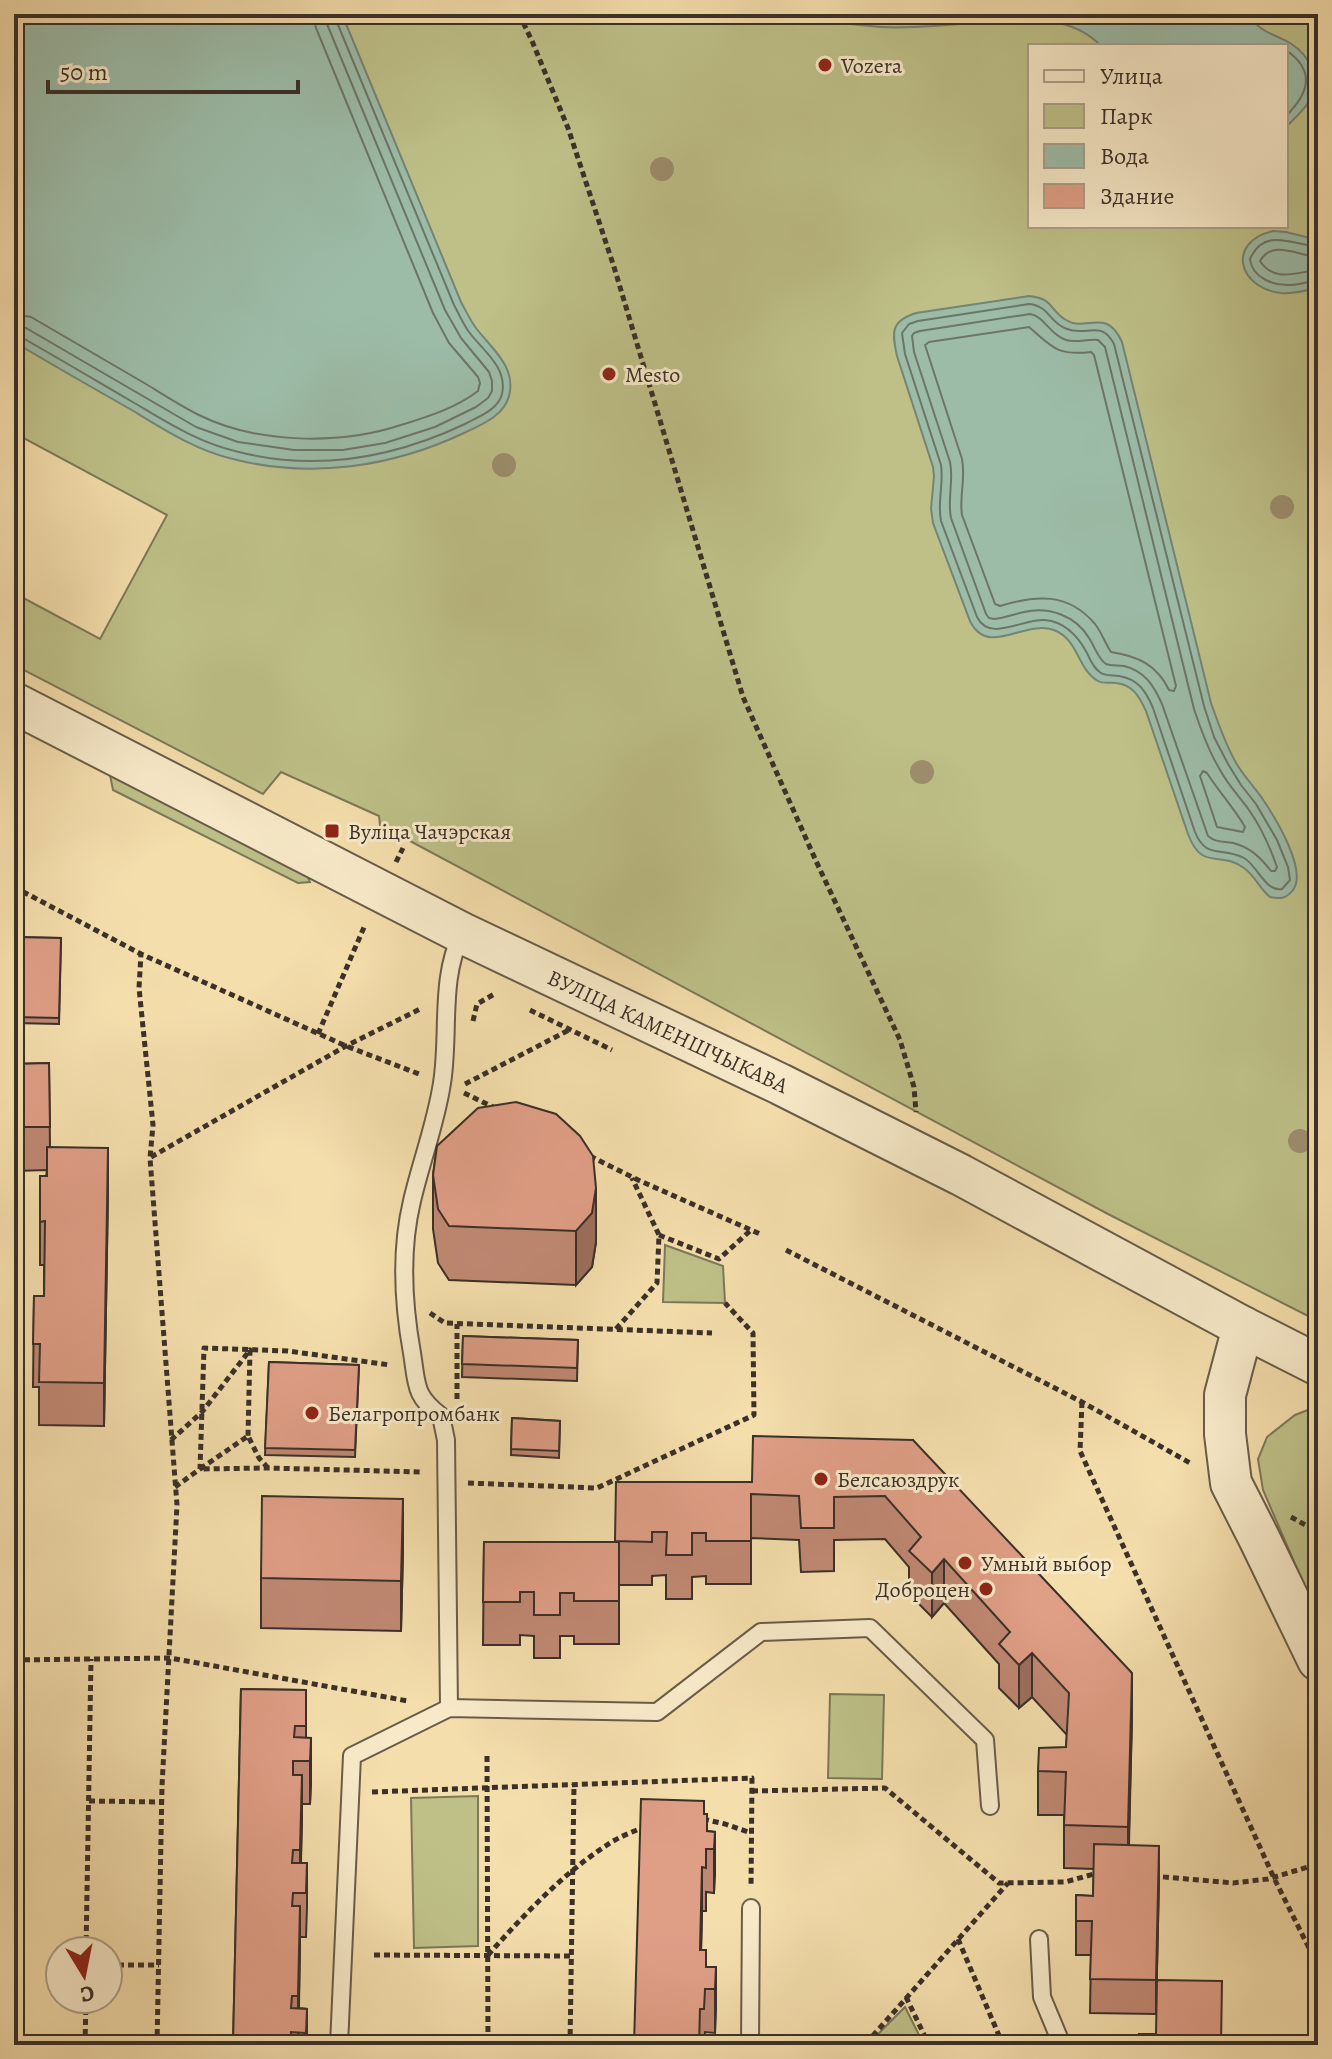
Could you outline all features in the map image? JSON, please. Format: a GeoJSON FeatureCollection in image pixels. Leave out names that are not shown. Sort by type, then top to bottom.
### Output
{"type":"FeatureCollection","features":[{"type":"Feature","properties":{"kind":"street","name":"ВУЛІЦА КАМЕНШЧЫКАВА"},"geometry":{"type":"LineString","coordinates":[[14,703],[462,933],[961,1175],[1318,1365]]}},
{"type":"Feature","properties":{"kind":"street"},"geometry":{"type":"LineString","coordinates":[[1243,1327],[1225,1395],[1225,1434],[1231,1483],[1318,1660]]}},
{"type":"Feature","properties":{"kind":"lane"},"geometry":{"type":"LineString","coordinates":[[449,1708],[446,1440],[441,1416],[427,1406],[418,1391],[404,1294],[404,1252],[412,1203],[442,1082],[446,998],[453,952],[462,933]]}},
{"type":"Feature","properties":{"kind":"lane"},"geometry":{"type":"LineString","coordinates":[[339,2045],[352,1756],[449,1708],[657,1712],[761,1632],[870,1628],[985,1740],[990,1806]]}},
{"type":"Feature","properties":{"kind":"lane"},"geometry":{"type":"LineString","coordinates":[[750,2045],[751,1908]]}},
{"type":"Feature","properties":{"kind":"lane"},"geometry":{"type":"LineString","coordinates":[[1039,1939],[1042,1997],[1062,2045]]}},
{"type":"Feature","properties":{"kind":"path"},"geometry":{"type":"LineString","coordinates":[[519,14],[568,128],[614,267],[743,697],[900,1040],[914,1087],[915,1119]]}},
{"type":"Feature","properties":{"kind":"path"},"geometry":{"type":"LineString","coordinates":[[396,863],[403,848]]}},
{"type":"Feature","properties":{"kind":"path"},"geometry":{"type":"LineString","coordinates":[[14,887],[141,954],[346,1046],[442,1082]]}},
{"type":"Feature","properties":{"kind":"path"},"geometry":{"type":"LineString","coordinates":[[318,1034],[371,912]]}},
{"type":"Feature","properties":{"kind":"path"},"geometry":{"type":"LineString","coordinates":[[141,954],[139,988],[153,1125],[150,1158],[177,1505],[162,1802],[157,2045]]}},
{"type":"Feature","properties":{"kind":"path"},"geometry":{"type":"LineString","coordinates":[[150,1158],[402,1016],[481,985],[506,997]]}},
{"type":"Feature","properties":{"kind":"path"},"geometry":{"type":"LineString","coordinates":[[471,1031],[477,1004],[496,993]]}},
{"type":"Feature","properties":{"kind":"path"},"geometry":{"type":"LineString","coordinates":[[529,1009],[612,1050]]}},
{"type":"Feature","properties":{"kind":"path"},"geometry":{"type":"LineString","coordinates":[[496,1109],[456,1089],[570,1029]]}},
{"type":"Feature","properties":{"kind":"path"},"geometry":{"type":"LineString","coordinates":[[469,1069],[469,1082]]}},
{"type":"Feature","properties":{"kind":"path"},"geometry":{"type":"LineString","coordinates":[[465,1108],[469,1096]]}},
{"type":"Feature","properties":{"kind":"path"},"geometry":{"type":"LineString","coordinates":[[577,1150],[760,1234]]}},
{"type":"Feature","properties":{"kind":"path"},"geometry":{"type":"LineString","coordinates":[[616,1329],[657,1283],[659,1235],[631,1177]]}},
{"type":"Feature","properties":{"kind":"path"},"geometry":{"type":"LineString","coordinates":[[659,1235],[719,1259],[751,1230]]}},
{"type":"Feature","properties":{"kind":"path"},"geometry":{"type":"LineString","coordinates":[[786,1250],[1082,1402],[1190,1463]]}},
{"type":"Feature","properties":{"kind":"path"},"geometry":{"type":"LineString","coordinates":[[200,1469],[424,1472],[446,1481],[597,1488],[754,1415],[753,1333],[725,1303]]}},
{"type":"Feature","properties":{"kind":"path"},"geometry":{"type":"LineString","coordinates":[[424,1309],[445,1323],[457,1324],[712,1333]]}},
{"type":"Feature","properties":{"kind":"path"},"geometry":{"type":"LineString","coordinates":[[457,1324],[457,1403]]}},
{"type":"Feature","properties":{"kind":"path"},"geometry":{"type":"LineString","coordinates":[[200,1469],[204,1348],[288,1351],[391,1365]]}},
{"type":"Feature","properties":{"kind":"path"},"geometry":{"type":"LineString","coordinates":[[171,1440],[202,1412],[250,1350]]}},
{"type":"Feature","properties":{"kind":"path"},"geometry":{"type":"LineString","coordinates":[[250,1350],[248,1436],[268,1468]]}},
{"type":"Feature","properties":{"kind":"path"},"geometry":{"type":"LineString","coordinates":[[1082,1402],[1080,1451],[1274,1878],[1318,1966]]}},
{"type":"Feature","properties":{"kind":"path"},"geometry":{"type":"LineString","coordinates":[[175,1487],[248,1436]]}},
{"type":"Feature","properties":{"kind":"path"},"geometry":{"type":"LineString","coordinates":[[1291,1517],[1318,1532]]}},
{"type":"Feature","properties":{"kind":"path"},"geometry":{"type":"LineString","coordinates":[[14,1660],[170,1658],[449,1708]]}},
{"type":"Feature","properties":{"kind":"path"},"geometry":{"type":"LineString","coordinates":[[86,1935],[91,1659]]}},
{"type":"Feature","properties":{"kind":"path"},"geometry":{"type":"LineString","coordinates":[[487,1756],[488,2045]]}},
{"type":"Feature","properties":{"kind":"path"},"geometry":{"type":"LineString","coordinates":[[351,1792],[752,1778],[751,1908]]}},
{"type":"Feature","properties":{"kind":"path"},"geometry":{"type":"LineString","coordinates":[[570,2045],[574,1784]]}},
{"type":"Feature","properties":{"kind":"path"},"geometry":{"type":"LineString","coordinates":[[752,1791],[885,1788],[999,1883],[1065,1882],[1094,1874]]}},
{"type":"Feature","properties":{"kind":"path"},"geometry":{"type":"LineString","coordinates":[[89,1801],[162,1802]]}},
{"type":"Feature","properties":{"kind":"path"},"geometry":{"type":"LineString","coordinates":[[695,1817],[751,1833]]}},
{"type":"Feature","properties":{"kind":"path"},"geometry":{"type":"LineString","coordinates":[[488,1955],[528,1911],[573,1870],[609,1843],[649,1824]]}},
{"type":"Feature","properties":{"kind":"path"},"geometry":{"type":"LineString","coordinates":[[1141,1875],[1233,1883],[1274,1878],[1318,1864]]}},
{"type":"Feature","properties":{"kind":"path"},"geometry":{"type":"LineString","coordinates":[[863,2045],[870,2042],[1008,1883]]}},
{"type":"Feature","properties":{"kind":"path"},"geometry":{"type":"LineString","coordinates":[[958,1939],[1003,2045]]}},
{"type":"Feature","properties":{"kind":"path"},"geometry":{"type":"LineString","coordinates":[[374,1955],[571,1956]]}},
{"type":"Feature","properties":{"kind":"path"},"geometry":{"type":"LineString","coordinates":[[124,1965],[159,1965]]}},
{"type":"Feature","properties":{"kind":"path"},"geometry":{"type":"LineString","coordinates":[[906,1997],[929,2045]]}},
{"type":"Feature","properties":{"kind":"path"},"geometry":{"type":"LineString","coordinates":[[85,2045],[86,2015]]}},
{"type":"Feature","properties":{"kind":"green space"},"geometry":{"type":"Polygon","coordinates":[[[14,14],[1318,14],[1318,1321],[1108,1214],[380,825],[379,816],[281,772],[263,794],[14,665],[14,593],[100,639],[167,515],[14,433],[14,14]]]}},
{"type":"Feature","properties":{"kind":"green space"},"geometry":{"type":"Polygon","coordinates":[[[110,775],[307,875],[310,882],[298,883],[113,790],[110,775]]]}},
{"type":"Feature","properties":{"kind":"green space"},"geometry":{"type":"Polygon","coordinates":[[[665,1245],[723,1266],[725,1303],[663,1302],[665,1245]]]}},
{"type":"Feature","properties":{"kind":"green space"},"geometry":{"type":"Polygon","coordinates":[[[1318,1406],[1318,1617],[1263,1490],[1258,1459],[1267,1437],[1295,1415],[1318,1406]]]}},
{"type":"Feature","properties":{"kind":"green space"},"geometry":{"type":"Polygon","coordinates":[[[830,1694],[884,1695],[882,1779],[828,1778],[830,1694]]]}},
{"type":"Feature","properties":{"kind":"green space"},"geometry":{"type":"Polygon","coordinates":[[[478,1796],[478,1946],[414,1948],[411,1798],[478,1796]]]}},
{"type":"Feature","properties":{"kind":"green space"},"geometry":{"type":"Polygon","coordinates":[[[905,2007],[924,2045],[873,2045],[873,2039],[905,2007]]]}},
{"type":"Feature","properties":{"kind":"water"},"geometry":{"type":"Polygon","coordinates":[[[14,14],[342,14],[461,302],[474,325],[506,367],[510,386],[502,409],[491,419],[437,445],[380,461],[321,469],[262,465],[219,455],[192,444],[14,342],[14,14]]]}},
{"type":"Feature","properties":{"kind":"water"},"geometry":{"type":"Polygon","coordinates":[[[764,14],[1250,14],[1262,29],[1290,43],[1304,55],[1312,69],[1314,86],[1308,103],[1288,125],[1288,44],[1099,44],[1073,27],[1040,20],[892,27],[764,14]]]}},
{"type":"Feature","properties":{"kind":"water"},"geometry":{"type":"Polygon","coordinates":[[[1273,231],[1318,240],[1318,287],[1281,293],[1255,283],[1247,274],[1243,264],[1248,245],[1273,231]]]}},
{"type":"Feature","properties":{"kind":"water"},"geometry":{"type":"Polygon","coordinates":[[[1029,296],[1047,302],[1060,316],[1073,323],[1109,325],[1122,342],[1211,703],[1235,761],[1276,820],[1294,859],[1296,883],[1285,897],[1270,897],[1244,868],[1227,860],[1206,857],[1193,846],[1146,711],[1131,689],[1122,684],[1100,682],[1091,676],[1068,640],[1054,630],[1031,629],[997,637],[987,636],[978,632],[970,621],[933,523],[933,467],[897,356],[894,334],[901,320],[916,313],[1029,296]]]}},
{"type":"Feature","properties":{"kind":"building"},"geometry":{"type":"Polygon","coordinates":[[[14,937],[61,938],[59,1018],[14,1017],[14,937]]]}},
{"type":"Feature","properties":{"kind":"building"},"geometry":{"type":"Polygon","coordinates":[[[49,1063],[50,1127],[14,1127],[14,1064],[49,1063]]]}},
{"type":"Feature","properties":{"kind":"building"},"geometry":{"type":"Polygon","coordinates":[[[516,1102],[556,1114],[580,1136],[593,1156],[596,1188],[592,1213],[576,1231],[449,1226],[438,1209],[433,1175],[437,1146],[478,1108],[516,1102]]]}},
{"type":"Feature","properties":{"kind":"building"},"geometry":{"type":"Polygon","coordinates":[[[47,1147],[108,1148],[104,1383],[39,1382],[40,1344],[33,1344],[34,1296],[44,1296],[45,1221],[40,1222],[40,1176],[47,1176],[47,1147]]]}},
{"type":"Feature","properties":{"kind":"building"},"geometry":{"type":"Polygon","coordinates":[[[463,1336],[578,1340],[577,1368],[462,1364],[463,1336]]]}},
{"type":"Feature","properties":{"kind":"building","name":"Белагропромбанк"},"geometry":{"type":"Polygon","coordinates":[[[269,1362],[359,1365],[355,1450],[265,1448],[269,1362]]]}},
{"type":"Feature","properties":{"kind":"building"},"geometry":{"type":"Polygon","coordinates":[[[512,1418],[560,1421],[559,1451],[511,1449],[512,1418]]]}},
{"type":"Feature","properties":{"kind":"building"},"geometry":{"type":"Polygon","coordinates":[[[753,1436],[913,1440],[1132,1673],[1128,1827],[1064,1825],[1066,1772],[1038,1771],[1039,1748],[1066,1747],[1069,1693],[1032,1653],[1019,1665],[999,1644],[1010,1632],[944,1559],[932,1573],[909,1551],[921,1537],[885,1496],[834,1497],[834,1528],[801,1528],[799,1496],[751,1494],[751,1541],[706,1541],[706,1533],[692,1533],[692,1555],[666,1555],[667,1532],[652,1532],[652,1542],[615,1541],[616,1482],[752,1482],[753,1436]]]}},
{"type":"Feature","properties":{"kind":"building"},"geometry":{"type":"Polygon","coordinates":[[[262,1496],[403,1499],[401,1581],[261,1578],[262,1496]]]}},
{"type":"Feature","properties":{"kind":"building"},"geometry":{"type":"Polygon","coordinates":[[[484,1542],[619,1542],[619,1601],[574,1601],[574,1593],[560,1593],[560,1615],[534,1615],[534,1592],[520,1592],[520,1602],[483,1602],[484,1542]]]}},
{"type":"Feature","properties":{"kind":"building"},"geometry":{"type":"Polygon","coordinates":[[[241,1689],[306,1690],[306,1726],[295,1726],[294,1737],[311,1738],[310,1761],[293,1761],[293,1775],[302,1775],[300,1850],[293,1850],[292,1863],[307,1863],[306,1893],[293,1893],[292,1906],[300,1906],[298,1996],[292,1996],[291,2008],[307,2009],[306,2033],[291,2032],[291,2042],[296,2042],[296,2045],[233,2045],[241,1689]]]}},
{"type":"Feature","properties":{"kind":"building"},"geometry":{"type":"Polygon","coordinates":[[[641,1799],[704,1801],[707,1831],[715,1832],[714,1849],[706,1849],[706,1868],[702,1867],[700,1950],[706,1950],[706,1967],[716,1967],[715,1989],[705,1989],[704,2009],[700,2009],[699,2045],[634,2045],[641,1799]]]}},
{"type":"Feature","properties":{"kind":"building"},"geometry":{"type":"Polygon","coordinates":[[[1094,1844],[1159,1846],[1156,1980],[1090,1979],[1092,1921],[1076,1921],[1076,1895],[1093,1896],[1094,1844]]]}},
{"type":"Feature","properties":{"kind":"building"},"geometry":{"type":"Polygon","coordinates":[[[1157,1980],[1222,1981],[1221,2045],[1139,2045],[1139,2034],[1156,2034],[1157,1980]]]}},
{"type":"Feature","properties":{"kind":"place","name":"Vozera"},"geometry":{"type":"Point","coordinates":[825,65]}},
{"type":"Feature","properties":{"kind":"place","name":"Mesto"},"geometry":{"type":"Point","coordinates":[609,374]}},
{"type":"Feature","properties":{"kind":"place","name":"Вуліца Чачэрская"},"geometry":{"type":"Point","coordinates":[332,831]}},
{"type":"Feature","properties":{"kind":"place","name":"Белагропромбанк"},"geometry":{"type":"Point","coordinates":[312,1413]}},
{"type":"Feature","properties":{"kind":"place","name":"Белсаюздрук"},"geometry":{"type":"Point","coordinates":[821,1479]}},
{"type":"Feature","properties":{"kind":"place","name":"Умный выбор"},"geometry":{"type":"Point","coordinates":[965,1563]}},
{"type":"Feature","properties":{"kind":"place","name":"Доброцен"},"geometry":{"type":"Point","coordinates":[986,1589]}}]}
